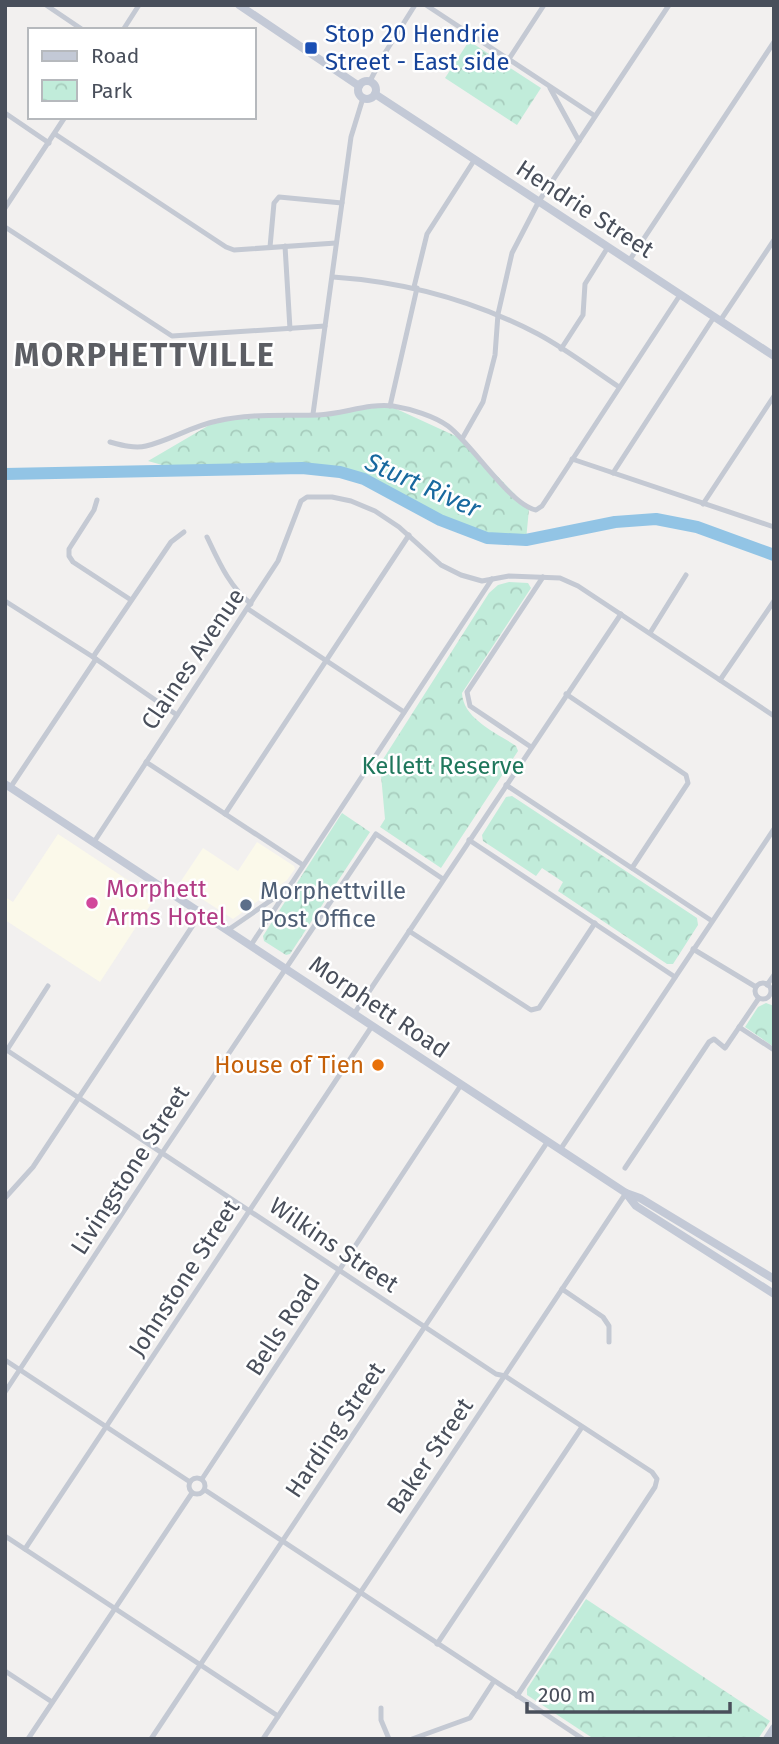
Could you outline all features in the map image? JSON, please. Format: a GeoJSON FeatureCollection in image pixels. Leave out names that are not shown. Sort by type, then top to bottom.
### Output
{"type":"FeatureCollection","features":[{"type":"Feature","properties":{"kind":"main road"},"geometry":{"type":"LineString","coordinates":[[239,5],[359,86]]}},
{"type":"Feature","properties":{"kind":"main road"},"geometry":{"type":"LineString","coordinates":[[370,82],[376,87],[370,98],[363,98],[359,86],[370,82]]}},
{"type":"Feature","properties":{"kind":"main road","name":"Hendrie Street"},"geometry":{"type":"LineString","coordinates":[[374,94],[774,356]]}},
{"type":"Feature","properties":{"kind":"main road","name":"Morphett Road"},"geometry":{"type":"LineString","coordinates":[[8,786],[626,1193],[640,1198],[774,1279]]}},
{"type":"Feature","properties":{"kind":"main road","name":"Morphett Road"},"geometry":{"type":"LineString","coordinates":[[626,1193],[636,1206],[774,1294]]}},
{"type":"Feature","properties":{"kind":"main road"},"geometry":{"type":"LineString","coordinates":[[767,1739],[774,1728]]}},
{"type":"Feature","properties":{"kind":"street"},"geometry":{"type":"LineString","coordinates":[[46,5],[80,28]]}},
{"type":"Feature","properties":{"kind":"street"},"geometry":{"type":"LineString","coordinates":[[124,28],[139,5]]}},
{"type":"Feature","properties":{"kind":"street"},"geometry":{"type":"LineString","coordinates":[[370,82],[383,55],[415,5]]}},
{"type":"Feature","properties":{"kind":"street"},"geometry":{"type":"LineString","coordinates":[[426,5],[595,116]]}},
{"type":"Feature","properties":{"kind":"street"},"geometry":{"type":"LineString","coordinates":[[509,59],[544,5]]}},
{"type":"Feature","properties":{"kind":"street"},"geometry":{"type":"LineString","coordinates":[[462,439],[483,402],[495,355],[498,314],[512,253],[539,201],[669,5]]}},
{"type":"Feature","properties":{"kind":"street"},"geometry":{"type":"LineString","coordinates":[[629,261],[774,42]]}},
{"type":"Feature","properties":{"kind":"street"},"geometry":{"type":"LineString","coordinates":[[549,86],[579,141]]}},
{"type":"Feature","properties":{"kind":"street"},"geometry":{"type":"LineString","coordinates":[[313,414],[351,137],[363,98]]}},
{"type":"Feature","properties":{"kind":"street"},"geometry":{"type":"LineString","coordinates":[[5,113],[49,142]]}},
{"type":"Feature","properties":{"kind":"street"},"geometry":{"type":"LineString","coordinates":[[5,208],[64,119]]}},
{"type":"Feature","properties":{"kind":"street"},"geometry":{"type":"LineString","coordinates":[[55,134],[226,247],[234,250],[336,243]]}},
{"type":"Feature","properties":{"kind":"street"},"geometry":{"type":"LineString","coordinates":[[390,406],[425,240],[438,214],[475,159]]}},
{"type":"Feature","properties":{"kind":"street"},"geometry":{"type":"LineString","coordinates":[[270,247],[274,203],[279,197],[342,203]]}},
{"type":"Feature","properties":{"kind":"street"},"geometry":{"type":"LineString","coordinates":[[5,227],[172,336],[325,326]]}},
{"type":"Feature","properties":{"kind":"street"},"geometry":{"type":"LineString","coordinates":[[613,473],[774,240]]}},
{"type":"Feature","properties":{"kind":"street"},"geometry":{"type":"LineString","coordinates":[[285,246],[290,328]]}},
{"type":"Feature","properties":{"kind":"street"},"geometry":{"type":"LineString","coordinates":[[561,349],[583,315],[585,284],[608,247]]}},
{"type":"Feature","properties":{"kind":"street"},"geometry":{"type":"LineString","coordinates":[[333,276],[416,287],[498,314],[541,336],[619,387]]}},
{"type":"Feature","properties":{"kind":"street"},"geometry":{"type":"LineString","coordinates":[[110,442],[124,446],[145,446],[204,424],[241,416],[313,414],[390,406],[416,411],[446,425],[504,486],[529,509],[536,510],[542,506],[680,295]]}},
{"type":"Feature","properties":{"kind":"street"},"geometry":{"type":"LineString","coordinates":[[703,503],[774,396]]}},
{"type":"Feature","properties":{"kind":"street"},"geometry":{"type":"LineString","coordinates":[[572,458],[774,527]]}},
{"type":"Feature","properties":{"kind":"street","name":"Claines Avenue"},"geometry":{"type":"LineString","coordinates":[[94,842],[278,561],[301,501],[313,496],[351,501],[375,511],[400,527],[408,536]]}},
{"type":"Feature","properties":{"kind":"street"},"geometry":{"type":"LineString","coordinates":[[97,500],[94,510],[69,549],[69,556],[73,562],[131,600]]}},
{"type":"Feature","properties":{"kind":"street"},"geometry":{"type":"LineString","coordinates":[[8,786],[171,542],[184,532]]}},
{"type":"Feature","properties":{"kind":"street"},"geometry":{"type":"LineString","coordinates":[[225,814],[408,536],[441,565],[461,575],[482,581],[509,576],[560,579],[578,586],[774,716]]}},
{"type":"Feature","properties":{"kind":"street"},"geometry":{"type":"LineString","coordinates":[[207,537],[229,582],[250,607],[404,712]]}},
{"type":"Feature","properties":{"kind":"street"},"geometry":{"type":"LineString","coordinates":[[650,634],[686,575]]}},
{"type":"Feature","properties":{"kind":"street"},"geometry":{"type":"LineString","coordinates":[[531,747],[470,706],[466,699],[467,692],[543,578]]}},
{"type":"Feature","properties":{"kind":"street"},"geometry":{"type":"LineString","coordinates":[[251,945],[492,579]]}},
{"type":"Feature","properties":{"kind":"street"},"geometry":{"type":"LineString","coordinates":[[5,601],[177,715]]}},
{"type":"Feature","properties":{"kind":"street"},"geometry":{"type":"LineString","coordinates":[[720,680],[774,601]]}},
{"type":"Feature","properties":{"kind":"street"},"geometry":{"type":"LineString","coordinates":[[354,1014],[621,614]]}},
{"type":"Feature","properties":{"kind":"street"},"geometry":{"type":"LineString","coordinates":[[566,694],[686,775],[688,783],[632,868]]}},
{"type":"Feature","properties":{"kind":"street"},"geometry":{"type":"LineString","coordinates":[[146,762],[303,865]]}},
{"type":"Feature","properties":{"kind":"street"},"geometry":{"type":"LineString","coordinates":[[506,785],[712,921]]}},
{"type":"Feature","properties":{"kind":"street"},"geometry":{"type":"LineString","coordinates":[[560,1150],[774,829]]}},
{"type":"Feature","properties":{"kind":"street","name":"Livingstone Street"},"geometry":{"type":"LineString","coordinates":[[5,1392],[376,834],[443,879]]}},
{"type":"Feature","properties":{"kind":"street"},"geometry":{"type":"LineString","coordinates":[[469,840],[675,977]]}},
{"type":"Feature","properties":{"kind":"street"},"geometry":{"type":"LineString","coordinates":[[228,930],[288,888]]}},
{"type":"Feature","properties":{"kind":"street"},"geometry":{"type":"LineString","coordinates":[[5,1198],[33,1167],[201,913]]}},
{"type":"Feature","properties":{"kind":"street"},"geometry":{"type":"LineString","coordinates":[[409,931],[531,1010],[539,1008],[595,923]]}},
{"type":"Feature","properties":{"kind":"street"},"geometry":{"type":"LineString","coordinates":[[693,949],[756,987]]}},
{"type":"Feature","properties":{"kind":"street"},"geometry":{"type":"LineString","coordinates":[[767,985],[774,975]]}},
{"type":"Feature","properties":{"kind":"street"},"geometry":{"type":"LineString","coordinates":[[762,983],[767,985],[771,997],[759,998],[755,994],[756,987],[762,983]]}},
{"type":"Feature","properties":{"kind":"street"},"geometry":{"type":"LineString","coordinates":[[6,1050],[48,986]]}},
{"type":"Feature","properties":{"kind":"street"},"geometry":{"type":"LineString","coordinates":[[625,1168],[709,1042],[715,1039],[725,1048],[759,998]]}},
{"type":"Feature","properties":{"kind":"street","name":"Johnstone Street"},"geometry":{"type":"LineString","coordinates":[[25,1549],[372,1026]]}},
{"type":"Feature","properties":{"kind":"street"},"geometry":{"type":"LineString","coordinates":[[739,1027],[774,1050]]}},
{"type":"Feature","properties":{"kind":"street","name":"Wilkins Street"},"geometry":{"type":"LineString","coordinates":[[6,1050],[496,1374],[505,1376],[652,1472],[657,1479],[655,1487],[517,1696]]}},
{"type":"Feature","properties":{"kind":"street","name":"Bells Road"},"geometry":{"type":"LineString","coordinates":[[202,1479],[461,1085]]}},
{"type":"Feature","properties":{"kind":"street","name":"Harding Street"},"geometry":{"type":"LineString","coordinates":[[151,1739],[548,1141]]}},
{"type":"Feature","properties":{"kind":"street","name":"Baker Street"},"geometry":{"type":"LineString","coordinates":[[263,1739],[626,1193]]}},
{"type":"Feature","properties":{"kind":"street"},"geometry":{"type":"LineString","coordinates":[[562,1289],[603,1317],[609,1326],[609,1342]]}},
{"type":"Feature","properties":{"kind":"street"},"geometry":{"type":"LineString","coordinates":[[5,1360],[190,1482]]}},
{"type":"Feature","properties":{"kind":"street"},"geometry":{"type":"LineString","coordinates":[[437,1644],[582,1427]]}},
{"type":"Feature","properties":{"kind":"street"},"geometry":{"type":"LineString","coordinates":[[192,1493],[188,1486],[197,1477],[206,1485],[205,1490]]}},
{"type":"Feature","properties":{"kind":"street"},"geometry":{"type":"LineString","coordinates":[[205,1490],[583,1739]]}},
{"type":"Feature","properties":{"kind":"street"},"geometry":{"type":"LineString","coordinates":[[192,1493],[198,1494],[205,1490]]}},
{"type":"Feature","properties":{"kind":"street"},"geometry":{"type":"LineString","coordinates":[[28,1739],[192,1493]]}},
{"type":"Feature","properties":{"kind":"street"},"geometry":{"type":"LineString","coordinates":[[5,1536],[278,1716]]}},
{"type":"Feature","properties":{"kind":"street"},"geometry":{"type":"LineString","coordinates":[[5,1671],[52,1702]]}},
{"type":"Feature","properties":{"kind":"street"},"geometry":{"type":"LineString","coordinates":[[412,1739],[470,1718],[494,1681]]}},
{"type":"Feature","properties":{"kind":"street"},"geometry":{"type":"LineString","coordinates":[[381,1708],[381,1720],[389,1739]]}},
{"type":"Feature","properties":{"kind":"shaded area"},"geometry":{"type":"Polygon","coordinates":[[[58,834],[155,898],[100,982],[5,920],[5,897],[13,902],[58,834]]]}},
{"type":"Feature","properties":{"kind":"shaded area"},"geometry":{"type":"Polygon","coordinates":[[[257,842],[295,869],[287,880],[233,919],[179,884],[203,848],[238,871],[257,842]]]}},
{"type":"Feature","properties":{"kind":"green space"},"geometry":{"type":"Polygon","coordinates":[[[469,41],[541,88],[517,125],[445,78],[469,41]]]}},
{"type":"Feature","properties":{"kind":"green space"},"geometry":{"type":"Polygon","coordinates":[[[390,406],[462,439],[529,509],[526,540],[487,538],[440,520],[364,479],[340,472],[302,468],[180,470],[148,461],[218,420],[319,415],[390,406]]]}},
{"type":"Feature","properties":{"kind":"green space","name":"Kellett Reserve"},"geometry":{"type":"Polygon","coordinates":[[[509,582],[528,583],[531,588],[462,693],[468,710],[475,718],[516,746],[518,751],[441,868],[380,827],[385,819],[380,764],[489,593],[498,585],[509,582]]]}},
{"type":"Feature","properties":{"kind":"green space"},"geometry":{"type":"Polygon","coordinates":[[[512,796],[697,918],[698,925],[673,964],[667,964],[558,891],[563,882],[542,868],[536,876],[483,841],[482,835],[506,797],[512,796]]]}},
{"type":"Feature","properties":{"kind":"green space"},"geometry":{"type":"Polygon","coordinates":[[[342,813],[370,832],[290,954],[286,955],[264,941],[263,936],[342,813]]]}},
{"type":"Feature","properties":{"kind":"green space"},"geometry":{"type":"Polygon","coordinates":[[[766,1003],[774,1006],[774,1047],[745,1027],[758,1007],[766,1003]]]}},
{"type":"Feature","properties":{"kind":"green space"},"geometry":{"type":"Polygon","coordinates":[[[586,1599],[770,1721],[758,1739],[594,1739],[527,1695],[527,1689],[586,1599]]]}},
{"type":"Feature","properties":{"kind":"waterway","name":"Sturt River"},"geometry":{"type":"LineString","coordinates":[[5,474],[302,468],[340,472],[364,479],[440,520],[487,538],[526,540],[615,522],[656,519],[697,527],[774,555]]}},
{"type":"Feature","properties":{"kind":"place","name":"Stop 20 Hendrie Street - East side"},"geometry":{"type":"Point","coordinates":[311,48]}},
{"type":"Feature","properties":{"kind":"place","name":"Morphett Arms Hotel"},"geometry":{"type":"Point","coordinates":[92,903]}},
{"type":"Feature","properties":{"kind":"place","name":"Morphettville Post Office"},"geometry":{"type":"Point","coordinates":[246,905]}},
{"type":"Feature","properties":{"kind":"place","name":"House of Tien"},"geometry":{"type":"Point","coordinates":[378,1065]}},
{"type":"Feature","properties":{"kind":"district","name":"MORPHETTVILLE"},"geometry":{"type":"Point","coordinates":[145,355]}}]}
